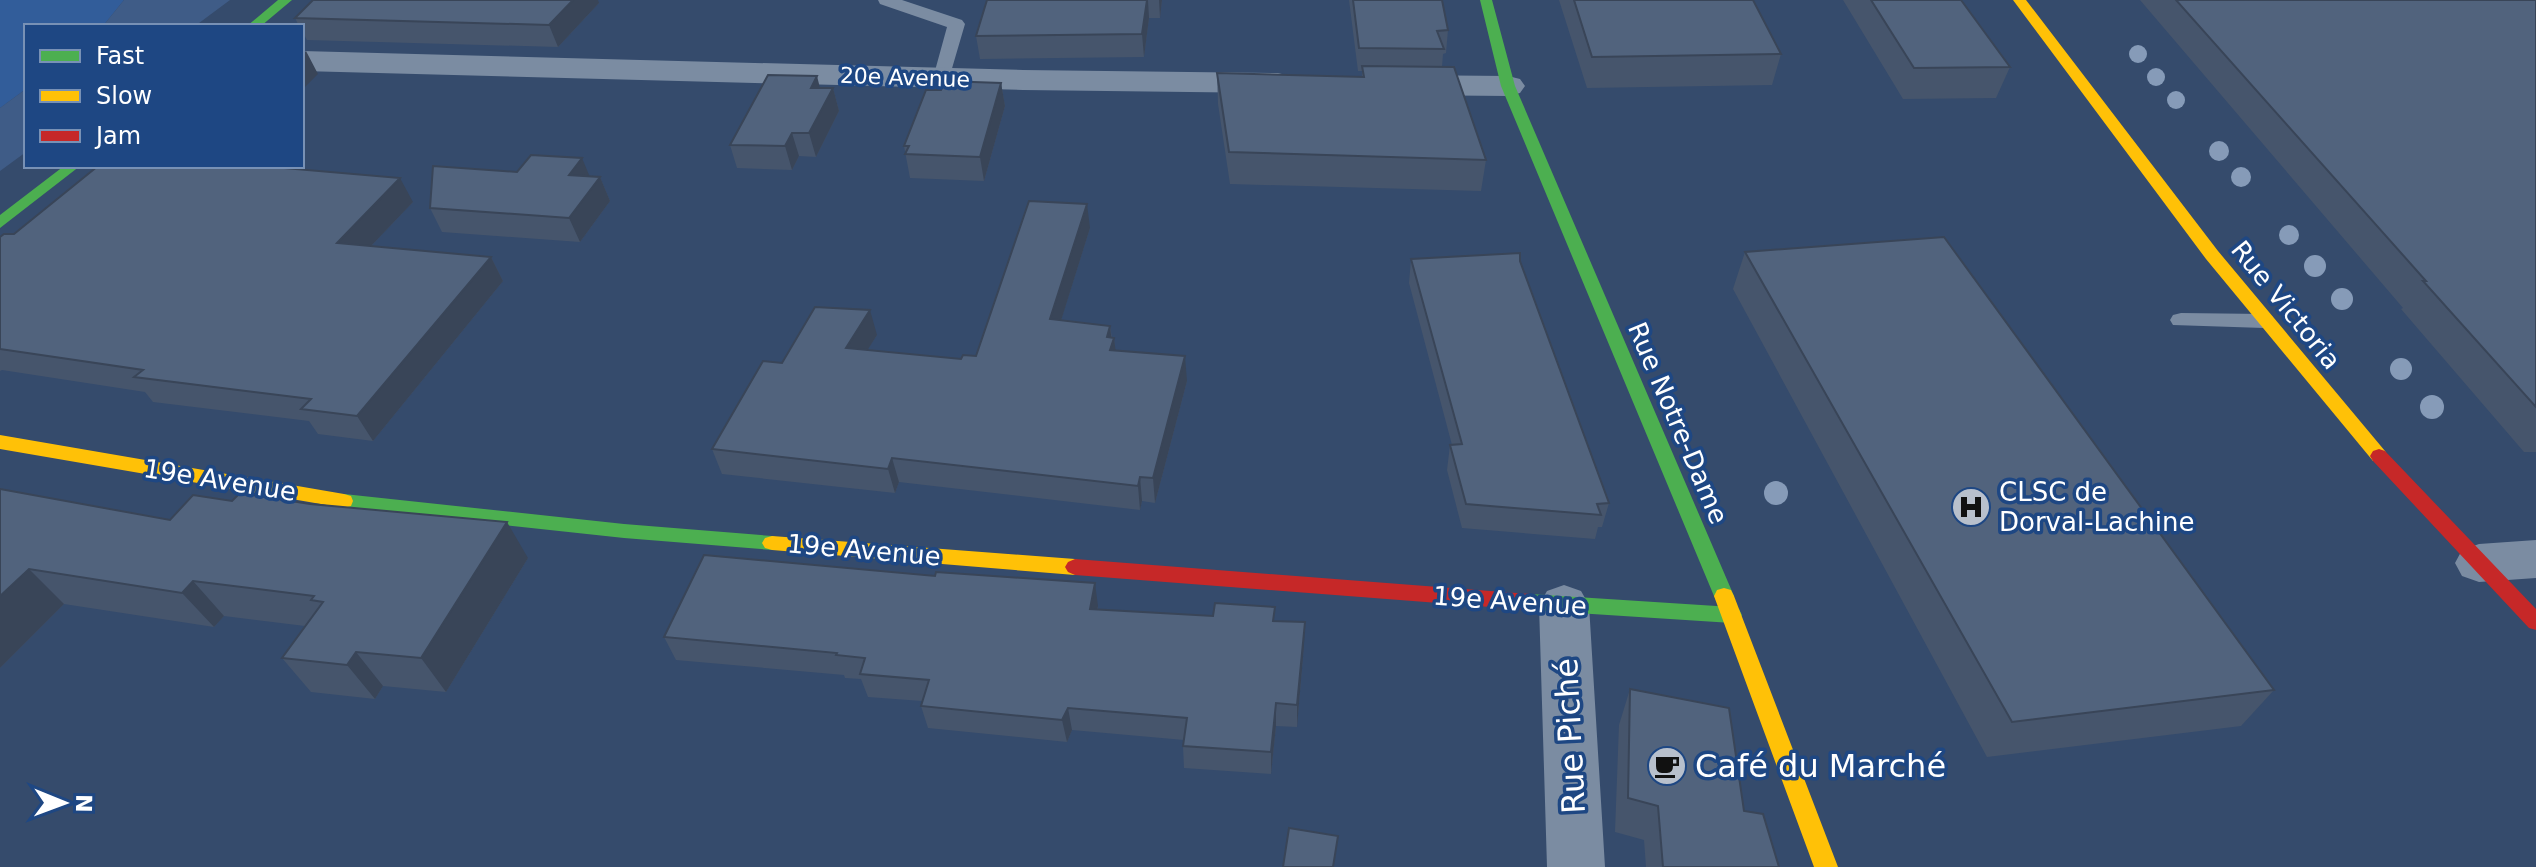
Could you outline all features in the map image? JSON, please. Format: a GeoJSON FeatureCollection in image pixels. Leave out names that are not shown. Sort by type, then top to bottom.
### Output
{"type":"FeatureCollection","features":[{"type":"Feature","properties":{"kind":"street"},"geometry":{"type":"LineString","coordinates":[[256,24],[286,0]]}},
{"type":"Feature","properties":{"kind":"street","name":"Rue Notre-Dame"},"geometry":{"type":"LineString","coordinates":[[1486,0],[1508,86],[1732,615],[1826,867]]}},
{"type":"Feature","properties":{"kind":"street","name":"Rue Victoria"},"geometry":{"type":"LineString","coordinates":[[2019,0],[2264,321],[2356,430],[2536,622]]}},
{"type":"Feature","properties":{"kind":"street","name":"20e Avenue"},"geometry":{"type":"LineString","coordinates":[[304,61],[942,78],[1313,83]]}},
{"type":"Feature","properties":{"kind":"street"},"geometry":{"type":"LineString","coordinates":[[1361,84],[1508,86]]}},
{"type":"Feature","properties":{"kind":"street"},"geometry":{"type":"LineString","coordinates":[[0,223],[70,168]]}},
{"type":"Feature","properties":{"kind":"street","name":"19e Avenue"},"geometry":{"type":"LineString","coordinates":[[0,442],[343,501],[608,530],[1564,605],[1732,615]]}},
{"type":"Feature","properties":{"kind":"street"},"geometry":{"type":"LineString","coordinates":[[2479,563],[2536,559]]}},
{"type":"Feature","properties":{"kind":"street","name":"Rue Piché"},"geometry":{"type":"LineString","coordinates":[[1564,605],[1576,867]]}},
{"type":"Feature","properties":{"kind":"lane"},"geometry":{"type":"LineString","coordinates":[[886,0],[956,24],[942,78]]}},
{"type":"Feature","properties":{"kind":"lane"},"geometry":{"type":"LineString","coordinates":[[2181,320],[2264,321]]}},
{"type":"Feature","properties":{"kind":"shaded area"},"geometry":{"type":"Polygon","coordinates":[[[0,0],[124,0],[105,24],[24,24],[24,90],[0,108],[0,0]]]}},
{"type":"Feature","properties":{"kind":"shaded area"},"geometry":{"type":"Polygon","coordinates":[[[124,0],[230,0],[198,24],[105,24],[124,0]]]}},
{"type":"Feature","properties":{"kind":"shaded area"},"geometry":{"type":"Polygon","coordinates":[[[24,90],[24,153],[0,171],[0,108],[24,90]]]}},
{"type":"Feature","properties":{"kind":"building"},"geometry":{"type":"Polygon","coordinates":[[[313,0],[573,0],[549,25],[295,18],[313,0]]]}},
{"type":"Feature","properties":{"kind":"building"},"geometry":{"type":"Polygon","coordinates":[[[987,0],[1147,0],[1142,34],[976,36],[987,0]]]}},
{"type":"Feature","properties":{"kind":"building"},"geometry":{"type":"Polygon","coordinates":[[[1353,0],[1442,0],[1448,30],[1437,31],[1444,49],[1359,48],[1353,0]]]}},
{"type":"Feature","properties":{"kind":"building"},"geometry":{"type":"Polygon","coordinates":[[[1574,0],[1753,0],[1781,54],[1592,57],[1574,0]]]}},
{"type":"Feature","properties":{"kind":"building"},"geometry":{"type":"Polygon","coordinates":[[[1871,0],[1961,0],[2010,67],[1914,68],[1871,0]]]}},
{"type":"Feature","properties":{"kind":"building"},"geometry":{"type":"Polygon","coordinates":[[[2176,0],[2536,0],[2536,407],[2423,281],[2426,281],[2176,0]]]}},
{"type":"Feature","properties":{"kind":"building"},"geometry":{"type":"Polygon","coordinates":[[[1362,66],[1454,67],[1486,160],[1229,152],[1217,73],[1364,77],[1362,66]]]}},
{"type":"Feature","properties":{"kind":"building"},"geometry":{"type":"Polygon","coordinates":[[[768,75],[817,76],[811,88],[833,88],[809,133],[792,133],[785,146],[730,145],[768,75]]]}},
{"type":"Feature","properties":{"kind":"building"},"geometry":{"type":"Polygon","coordinates":[[[944,81],[1001,83],[980,157],[905,154],[909,146],[904,146],[926,90],[941,90],[944,81]]]}},
{"type":"Feature","properties":{"kind":"building"},"geometry":{"type":"Polygon","coordinates":[[[531,155],[582,158],[569,175],[600,177],[569,218],[430,208],[433,166],[517,172],[531,155]]]}},
{"type":"Feature","properties":{"kind":"building"},"geometry":{"type":"Polygon","coordinates":[[[96,168],[284,168],[400,178],[337,243],[491,257],[357,416],[301,409],[311,399],[134,377],[143,370],[0,349],[0,237],[14,234],[96,168]]]}},
{"type":"Feature","properties":{"kind":"building"},"geometry":{"type":"Polygon","coordinates":[[[1029,201],[1087,204],[1050,319],[1110,326],[1107,337],[1114,338],[1110,350],[1185,356],[1153,478],[1140,477],[1138,486],[892,458],[888,469],[712,449],[763,361],[782,363],[815,307],[870,310],[846,348],[961,359],[963,355],[976,356],[1029,201]]]}},
{"type":"Feature","properties":{"kind":"building","name":"CLSC de Dorval-Lachine"},"geometry":{"type":"Polygon","coordinates":[[[1944,237],[2274,690],[2012,722],[1745,252],[1944,237]]]}},
{"type":"Feature","properties":{"kind":"building"},"geometry":{"type":"Polygon","coordinates":[[[1520,253],[1520,261],[1609,503],[1597,504],[1601,515],[1466,504],[1450,445],[1462,444],[1411,259],[1520,253]]]}},
{"type":"Feature","properties":{"kind":"building"},"geometry":{"type":"Polygon","coordinates":[[[0,489],[170,520],[193,495],[232,501],[240,493],[310,504],[507,522],[421,658],[356,652],[347,665],[282,658],[323,602],[311,600],[314,596],[193,581],[182,593],[29,569],[0,596],[0,489]]]}},
{"type":"Feature","properties":{"kind":"building"},"geometry":{"type":"Polygon","coordinates":[[[704,555],[935,576],[936,572],[1095,583],[1090,609],[1213,616],[1215,603],[1275,607],[1273,621],[1305,622],[1297,705],[1276,703],[1271,752],[1183,746],[1187,718],[1068,708],[1062,720],[921,706],[929,680],[860,674],[865,658],[664,637],[704,555]]]}},
{"type":"Feature","properties":{"kind":"building"},"geometry":{"type":"Polygon","coordinates":[[[1630,689],[1729,708],[1744,811],[1763,814],[1779,867],[1663,867],[1658,806],[1628,798],[1630,689]]]}},
{"type":"Feature","properties":{"kind":"building"},"geometry":{"type":"Polygon","coordinates":[[[1289,828],[1338,836],[1333,867],[1283,867],[1289,828]]]}},
{"type":"Feature","properties":{"kind":"traffic: fast"},"geometry":{"type":"LineString","coordinates":[[256,24],[286,0]]}},
{"type":"Feature","properties":{"kind":"traffic: fast"},"geometry":{"type":"LineString","coordinates":[[1486,0],[1508,86],[1724,596]]}},
{"type":"Feature","properties":{"kind":"traffic: fast"},"geometry":{"type":"LineString","coordinates":[[0,223],[70,168]]}},
{"type":"Feature","properties":{"kind":"traffic: fast"},"geometry":{"type":"LineString","coordinates":[[344,501],[624,531],[772,543]]}},
{"type":"Feature","properties":{"kind":"traffic: fast"},"geometry":{"type":"LineString","coordinates":[[1530,602],[1732,615]]}},
{"type":"Feature","properties":{"kind":"traffic: slow"},"geometry":{"type":"LineString","coordinates":[[2019,0],[2212,255],[2379,456]]}},
{"type":"Feature","properties":{"kind":"traffic: slow"},"geometry":{"type":"LineString","coordinates":[[0,442],[344,501]]}},
{"type":"Feature","properties":{"kind":"traffic: slow"},"geometry":{"type":"LineString","coordinates":[[772,543],[1075,567]]}},
{"type":"Feature","properties":{"kind":"traffic: slow"},"geometry":{"type":"LineString","coordinates":[[1724,596],[1826,867]]}},
{"type":"Feature","properties":{"kind":"traffic: jam"},"geometry":{"type":"LineString","coordinates":[[2379,456],[2536,622]]}},
{"type":"Feature","properties":{"kind":"traffic: jam"},"geometry":{"type":"LineString","coordinates":[[1075,567],[1530,602]]}},
{"type":"Feature","properties":{"kind":"place","name":"CLSC de Dorval-Lachine"},"geometry":{"type":"Point","coordinates":[1971,507]}},
{"type":"Feature","properties":{"kind":"place","name":"Café du Marché"},"geometry":{"type":"Point","coordinates":[1667,766]}}]}
